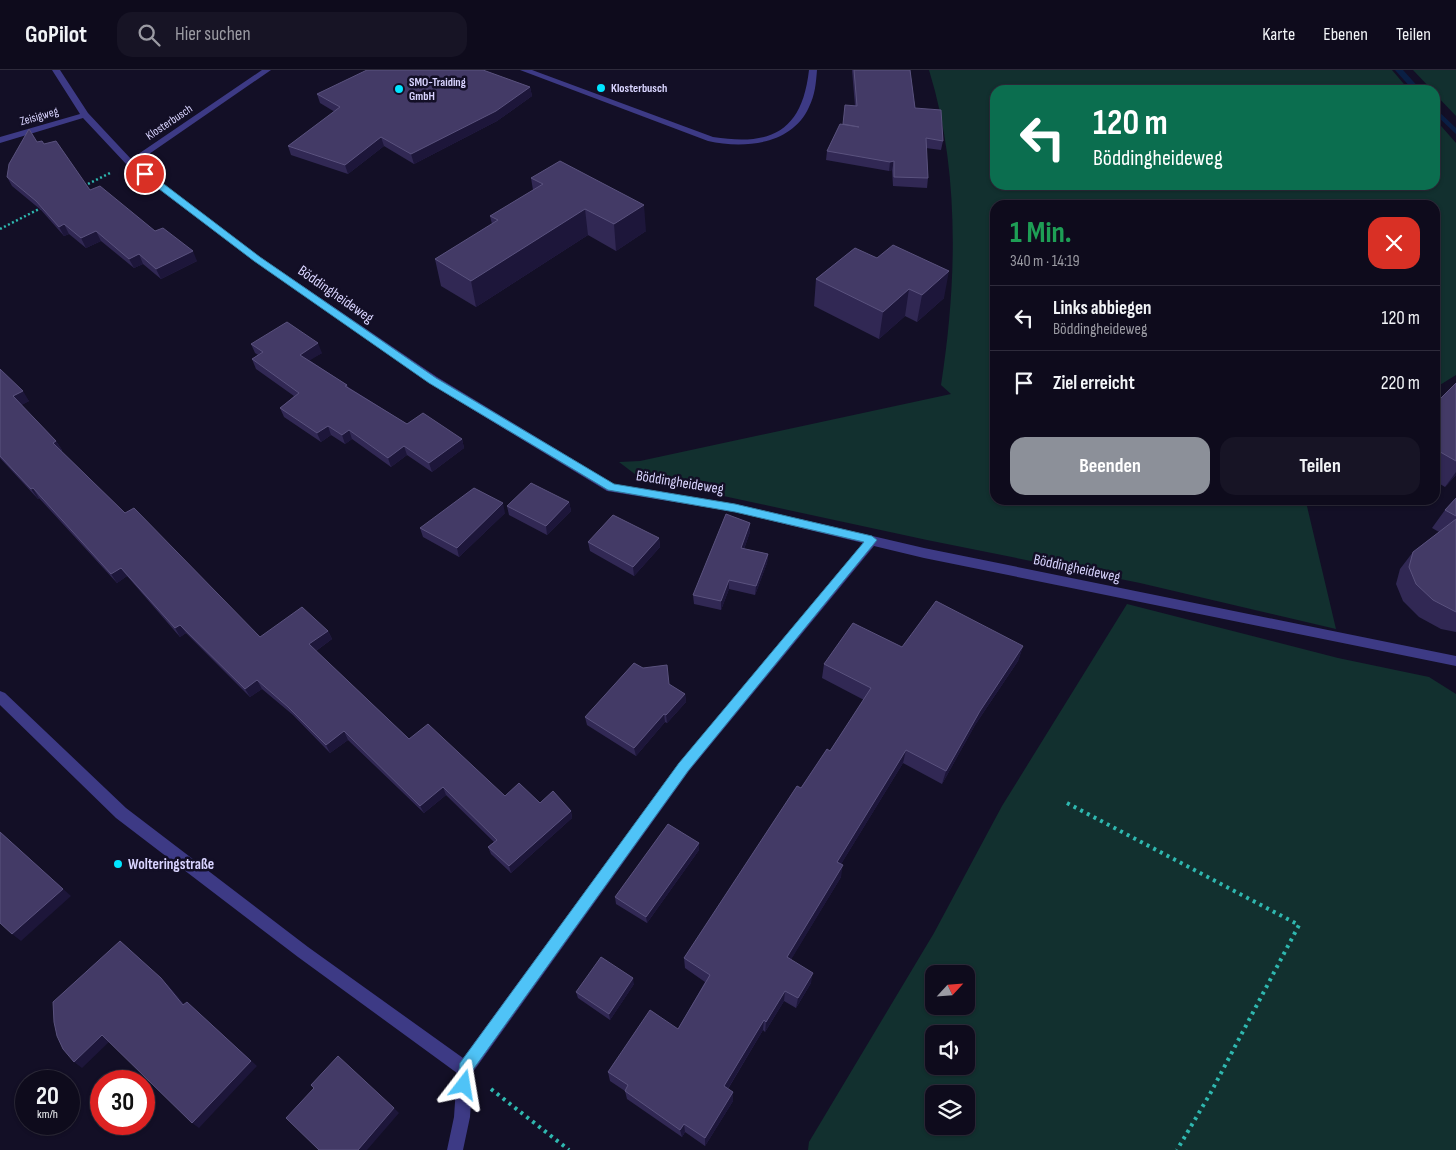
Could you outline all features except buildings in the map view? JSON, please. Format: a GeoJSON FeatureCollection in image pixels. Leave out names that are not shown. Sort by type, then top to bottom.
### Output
{"type":"FeatureCollection","features":[{"type":"Feature","properties":{"kind":"street","name":"Böddingheideweg"},"geometry":{"type":"LineString","coordinates":[[56,70],[84,115],[130,163],[257,259],[433,380],[611,488],[735,508],[924,553],[1456,661]]}},
{"type":"Feature","properties":{"kind":"street","name":"Klosterbusch"},"geometry":{"type":"LineString","coordinates":[[130,163],[267,70]]}},
{"type":"Feature","properties":{"kind":"street"},"geometry":{"type":"LineString","coordinates":[[524,70],[711,139],[739,144],[768,140],[782,133],[796,122],[805,107],[813,82],[813,70]]}},
{"type":"Feature","properties":{"kind":"street","name":"Zeisigweg"},"geometry":{"type":"LineString","coordinates":[[0,140],[84,115]]}},
{"type":"Feature","properties":{"kind":"street"},"geometry":{"type":"LineString","coordinates":[[455,1150],[462,1117],[465,1068],[684,767],[872,540]]}},
{"type":"Feature","properties":{"kind":"street","name":"Böddingheideweg"},"geometry":{"type":"LineString","coordinates":[[1429,655],[1456,670]]}},
{"type":"Feature","properties":{"kind":"street"},"geometry":{"type":"LineString","coordinates":[[0,697],[121,813],[303,952],[465,1068]]}},
{"type":"Feature","properties":{"kind":"path"},"geometry":{"type":"LineString","coordinates":[[78,189],[130,163]]}},
{"type":"Feature","properties":{"kind":"path"},"geometry":{"type":"LineString","coordinates":[[0,229],[43,207]]}},
{"type":"Feature","properties":{"kind":"path"},"geometry":{"type":"LineString","coordinates":[[1068,803],[1299,926],[1210,1094],[1177,1150]]}},
{"type":"Feature","properties":{"kind":"path"},"geometry":{"type":"LineString","coordinates":[[465,1068],[569,1150]]}},
{"type":"Feature","properties":{"kind":"green space"},"geometry":{"type":"Polygon","coordinates":[[[929,70],[1392,70],[1405,85],[990,85],[990,190],[1440,190],[1440,125],[1456,143],[1456,375],[1440,385],[1440,200],[990,200],[990,505],[1307,505],[1336,629],[1140,583],[927,540],[640,478],[619,462],[640,461],[951,394],[941,385],[950,307],[953,227],[951,187],[939,108],[929,70]]]}},
{"type":"Feature","properties":{"kind":"green space"},"geometry":{"type":"Polygon","coordinates":[[[1413,70],[1456,70],[1456,116],[1440,99],[1440,85],[1427,85],[1413,70]]]}},
{"type":"Feature","properties":{"kind":"green space"},"geometry":{"type":"Polygon","coordinates":[[[1127,604],[1338,658],[1429,677],[1456,694],[1456,1150],[808,1150],[809,1142],[934,933],[1002,806],[1127,604]]]}},
{"type":"Feature","properties":{"kind":"waterway"},"geometry":{"type":"LineString","coordinates":[[1399,70],[1412,85]]}},
{"type":"Feature","properties":{"kind":"waterway"},"geometry":{"type":"LineString","coordinates":[[1440,115],[1456,132]]}},
{"type":"Feature","properties":{"kind":"place","name":"Klosterbusch"},"geometry":{"type":"Point","coordinates":[601,88]}},
{"type":"Feature","properties":{"kind":"place","name":"SMO-Traiding GmbH"},"geometry":{"type":"Point","coordinates":[399,89]}},
{"type":"Feature","properties":{"kind":"place","name":"Wolteringstraße"},"geometry":{"type":"Point","coordinates":[118,864]}},
{"type":"Feature","properties":{"kind":"route"},"geometry":{"type":"LineString","coordinates":[[145,174],[257,259],[433,380],[611,488],[735,508],[872,540],[684,767],[465,1068],[464,1085]]}}]}
